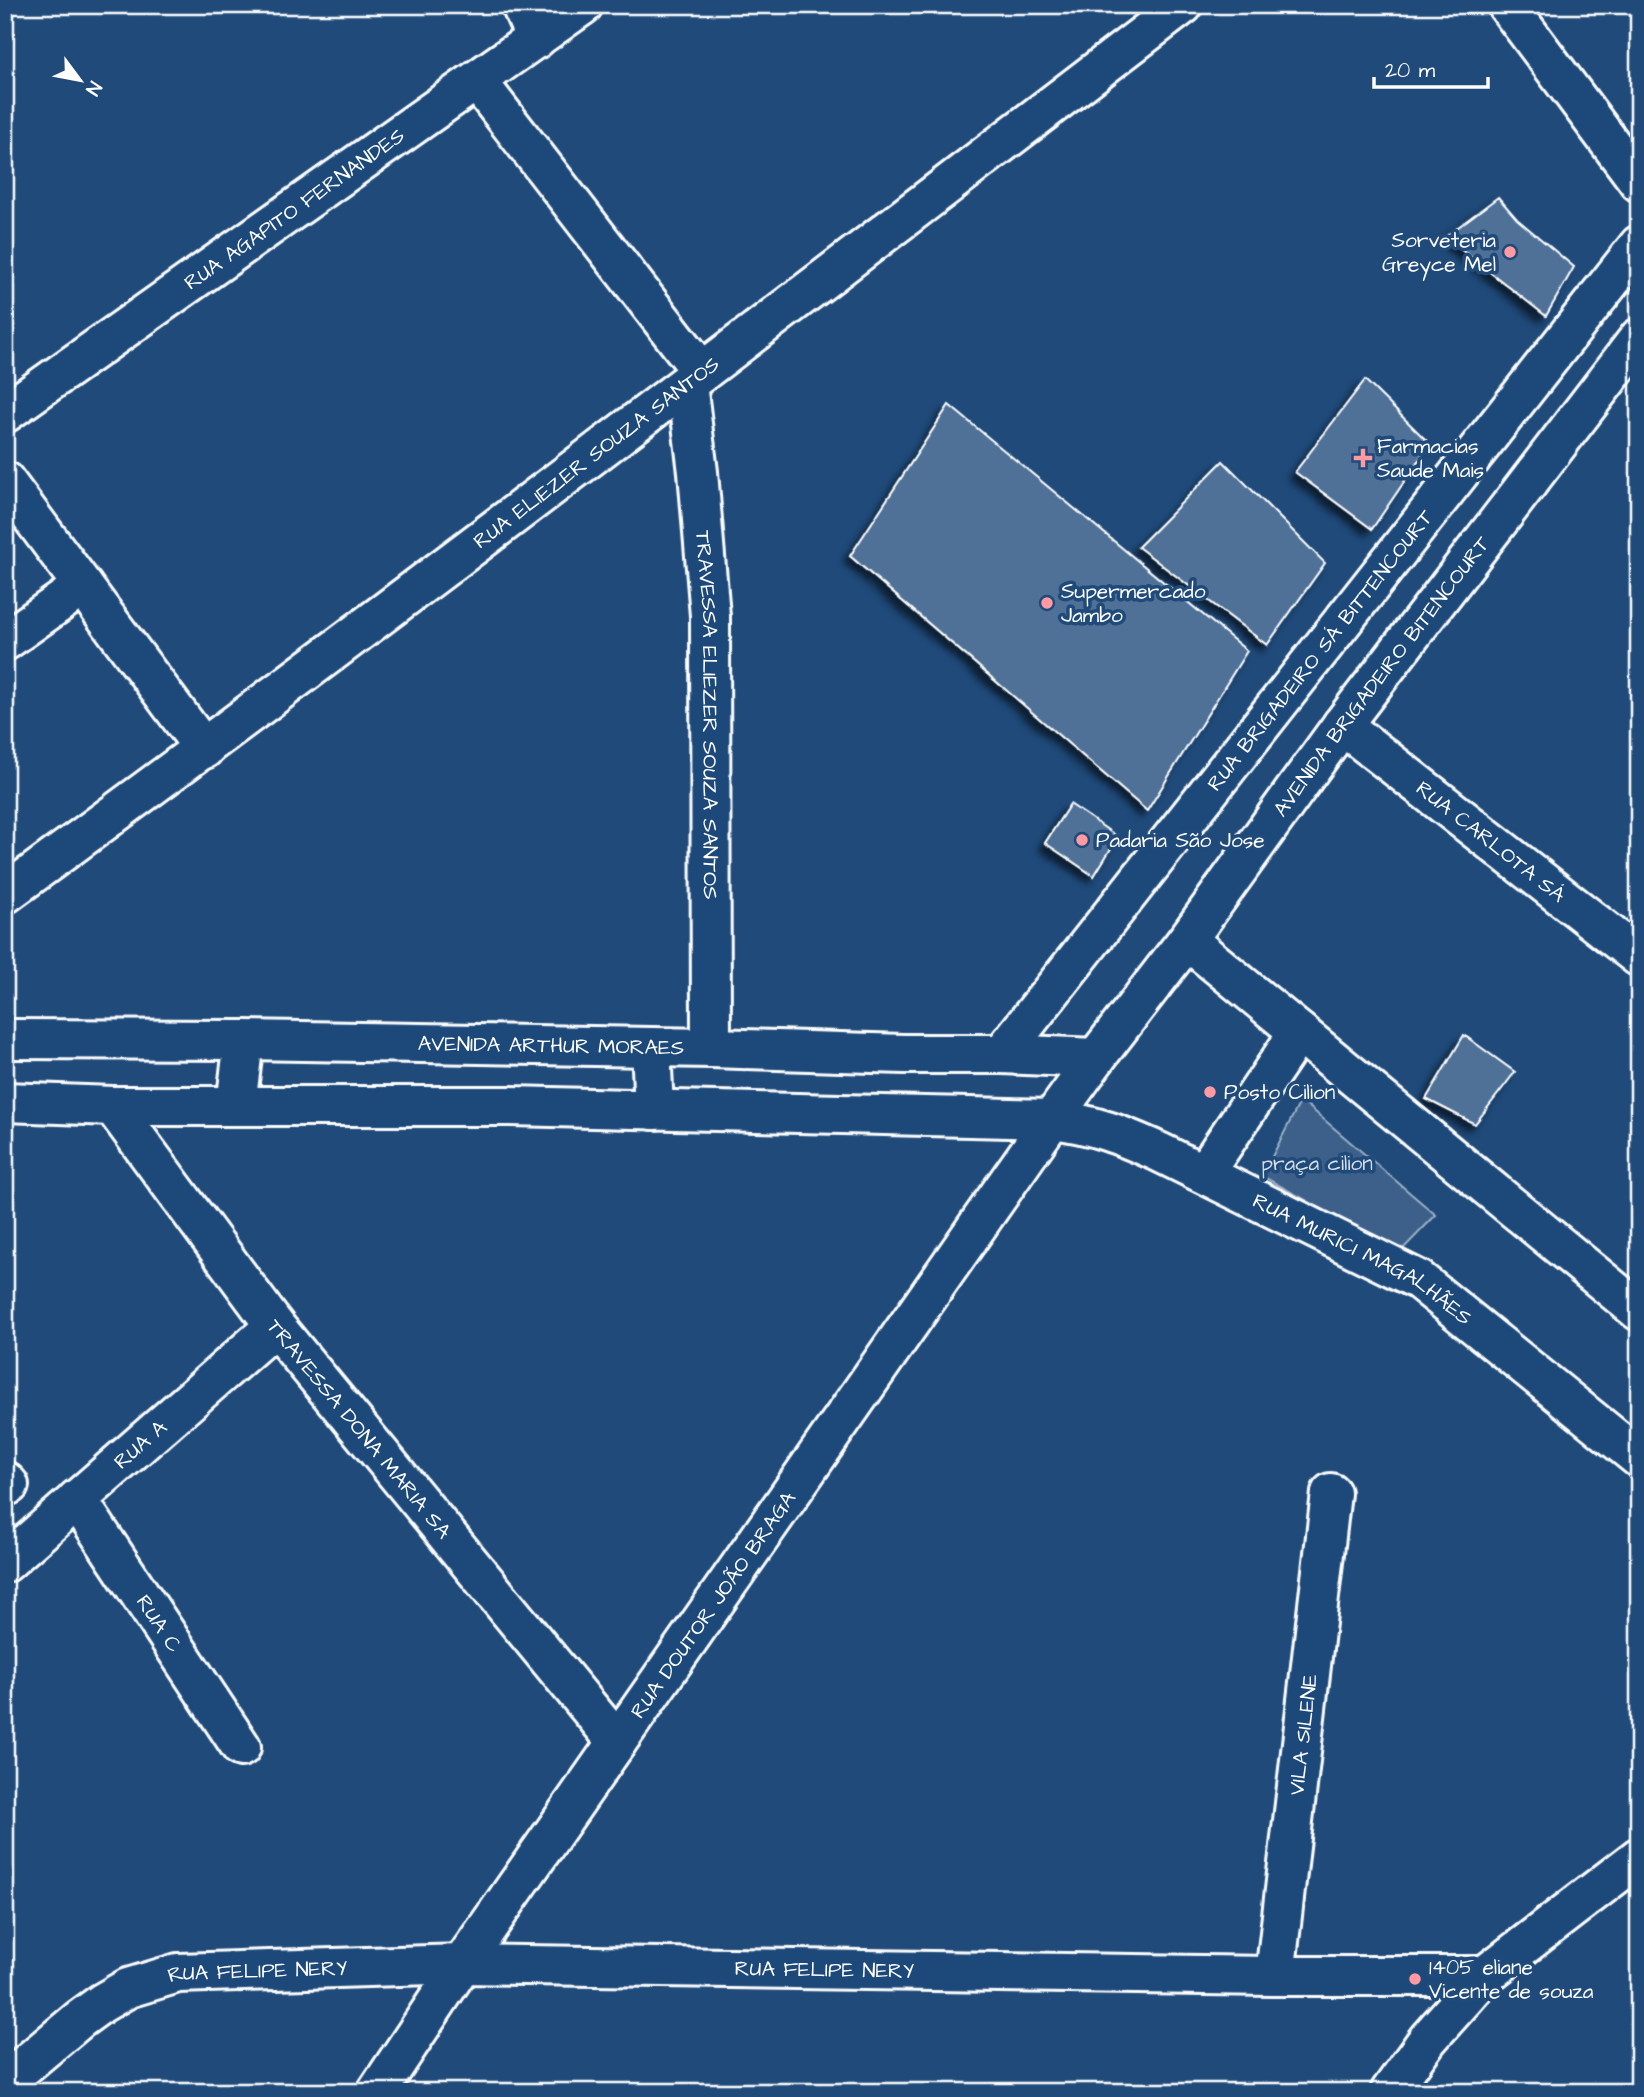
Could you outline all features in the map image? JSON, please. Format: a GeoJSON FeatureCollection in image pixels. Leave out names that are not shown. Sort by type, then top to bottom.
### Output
{"type":"FeatureCollection","features":[{"type":"Feature","properties":{"kind":"street","name":"RUA AGAPITO FERNANDES"},"geometry":{"type":"LineString","coordinates":[[5,413],[477,81],[528,22],[583,5]]}},
{"type":"Feature","properties":{"kind":"street","name":"RUA ELIEZER SOUZA SANTOS"},"geometry":{"type":"LineString","coordinates":[[5,894],[204,749],[1183,5]]}},
{"type":"Feature","properties":{"kind":"street"},"geometry":{"type":"LineString","coordinates":[[1507,5],[1639,182]]}},
{"type":"Feature","properties":{"kind":"street"},"geometry":{"type":"LineString","coordinates":[[477,81],[694,378]]}},
{"type":"Feature","properties":{"kind":"street","name":"RUA BRIGADEIRO SÁ BITTENCOURT"},"geometry":{"type":"LineString","coordinates":[[1002,1054],[1639,245]]}},
{"type":"Feature","properties":{"kind":"street","name":"AVENIDA BRIGADEIRO BITENCOURT"},"geometry":{"type":"LineString","coordinates":[[1052,1119],[1187,940],[1342,724],[1639,338]]}},
{"type":"Feature","properties":{"kind":"street","name":"TRAVESSA ELIEZER SOUZA SANTOS"},"geometry":{"type":"LineString","coordinates":[[694,378],[698,472],[710,616],[711,1048]]}},
{"type":"Feature","properties":{"kind":"street"},"geometry":{"type":"LineString","coordinates":[[5,481],[204,749]]}},
{"type":"Feature","properties":{"kind":"street"},"geometry":{"type":"LineString","coordinates":[[5,641],[83,586]]}},
{"type":"Feature","properties":{"kind":"street","name":"RUA CARLOTA SÁ"},"geometry":{"type":"LineString","coordinates":[[1342,724],[1639,957]]}},
{"type":"Feature","properties":{"kind":"street"},"geometry":{"type":"LineString","coordinates":[[1187,940],[1639,1311]]}},
{"type":"Feature","properties":{"kind":"street"},"geometry":{"type":"LineString","coordinates":[[1204,1173],[1299,1032]]}},
{"type":"Feature","properties":{"kind":"street","name":"AVENIDA ARTHUR MORAES"},"geometry":{"type":"LineString","coordinates":[[5,1039],[711,1048],[1096,1058]]}},
{"type":"Feature","properties":{"kind":"street"},"geometry":{"type":"LineString","coordinates":[[236,1106],[244,1040]]}},
{"type":"Feature","properties":{"kind":"street"},"geometry":{"type":"LineString","coordinates":[[651,1047],[653,1110]]}},
{"type":"Feature","properties":{"kind":"street"},"geometry":{"type":"LineString","coordinates":[[5,1102],[113,1106],[510,1106],[1052,1119]]}},
{"type":"Feature","properties":{"kind":"street","name":"TRAVESSA DONA MARIA SA"},"geometry":{"type":"LineString","coordinates":[[113,1106],[275,1326],[617,1742]]}},
{"type":"Feature","properties":{"kind":"street","name":"RUA MURICI MAGALHÃES"},"geometry":{"type":"LineString","coordinates":[[1052,1119],[1083,1123],[1119,1133],[1419,1280],[1639,1458]]}},
{"type":"Feature","properties":{"kind":"street","name":"RUA DOUTOR JOÃO BRAGA"},"geometry":{"type":"LineString","coordinates":[[376,2092],[1052,1119]]}},
{"type":"Feature","properties":{"kind":"street","name":"RUA A"},"geometry":{"type":"LineString","coordinates":[[5,1563],[275,1326]]}},
{"type":"Feature","properties":{"kind":"street","name":"VILA SILENE"},"geometry":{"type":"LineString","coordinates":[[1275,1976],[1331,1493]]}},
{"type":"Feature","properties":{"kind":"street","name":"RUA C"},"geometry":{"type":"LineString","coordinates":[[77,1499],[241,1747]]}},
{"type":"Feature","properties":{"kind":"street"},"geometry":{"type":"LineString","coordinates":[[1391,2092],[1428,2039],[1484,1976],[1639,1857]]}},
{"type":"Feature","properties":{"kind":"street","name":"RUA FELIPE NERY"},"geometry":{"type":"LineString","coordinates":[[5,2082],[102,2003],[128,1988],[178,1973],[463,1964],[1275,1976],[1484,1976]]}},
{"type":"Feature","properties":{"kind":"green space","name":"praça cilion"},"geometry":{"type":"Polygon","coordinates":[[[1301,1100],[1436,1215],[1400,1252],[1262,1176],[1301,1100]]]}},
{"type":"Feature","properties":{"kind":"building","name":"Sorveteria Greyce Mel"},"geometry":{"type":"Polygon","coordinates":[[[1498,197],[1517,219],[1574,267],[1546,316],[1445,237],[1498,197]]]}},
{"type":"Feature","properties":{"kind":"building","name":"Farmacias Saude Mais"},"geometry":{"type":"Polygon","coordinates":[[[1365,380],[1430,444],[1372,529],[1295,472],[1365,380]]]}},
{"type":"Feature","properties":{"kind":"building","name":"Supermercado Jambo"},"geometry":{"type":"Polygon","coordinates":[[[949,405],[1247,651],[1147,811],[850,556],[949,405]]]}},
{"type":"Feature","properties":{"kind":"building"},"geometry":{"type":"Polygon","coordinates":[[[1223,461],[1325,563],[1267,645],[1138,547],[1223,461]]]}},
{"type":"Feature","properties":{"kind":"building","name":"Padaria São Jose"},"geometry":{"type":"Polygon","coordinates":[[[1070,804],[1118,837],[1094,876],[1045,843],[1070,804]]]}},
{"type":"Feature","properties":{"kind":"building"},"geometry":{"type":"Polygon","coordinates":[[[1464,1035],[1515,1072],[1475,1124],[1426,1099],[1464,1035]]]}},
{"type":"Feature","properties":{"kind":"place","name":"Sorveteria Greyce Mel"},"geometry":{"type":"Point","coordinates":[1510,252]}},
{"type":"Feature","properties":{"kind":"place","name":"Farmacias Saude Mais"},"geometry":{"type":"Point","coordinates":[1363,458]}},
{"type":"Feature","properties":{"kind":"place","name":"Supermercado Jambo"},"geometry":{"type":"Point","coordinates":[1047,603]}},
{"type":"Feature","properties":{"kind":"place","name":"Padaria São Jose"},"geometry":{"type":"Point","coordinates":[1082,840]}},
{"type":"Feature","properties":{"kind":"place","name":"Posto Cilion"},"geometry":{"type":"Point","coordinates":[1210,1092]}},
{"type":"Feature","properties":{"kind":"place","name":"1405 eliane Vicente de souza"},"geometry":{"type":"Point","coordinates":[1415,1979]}}]}
